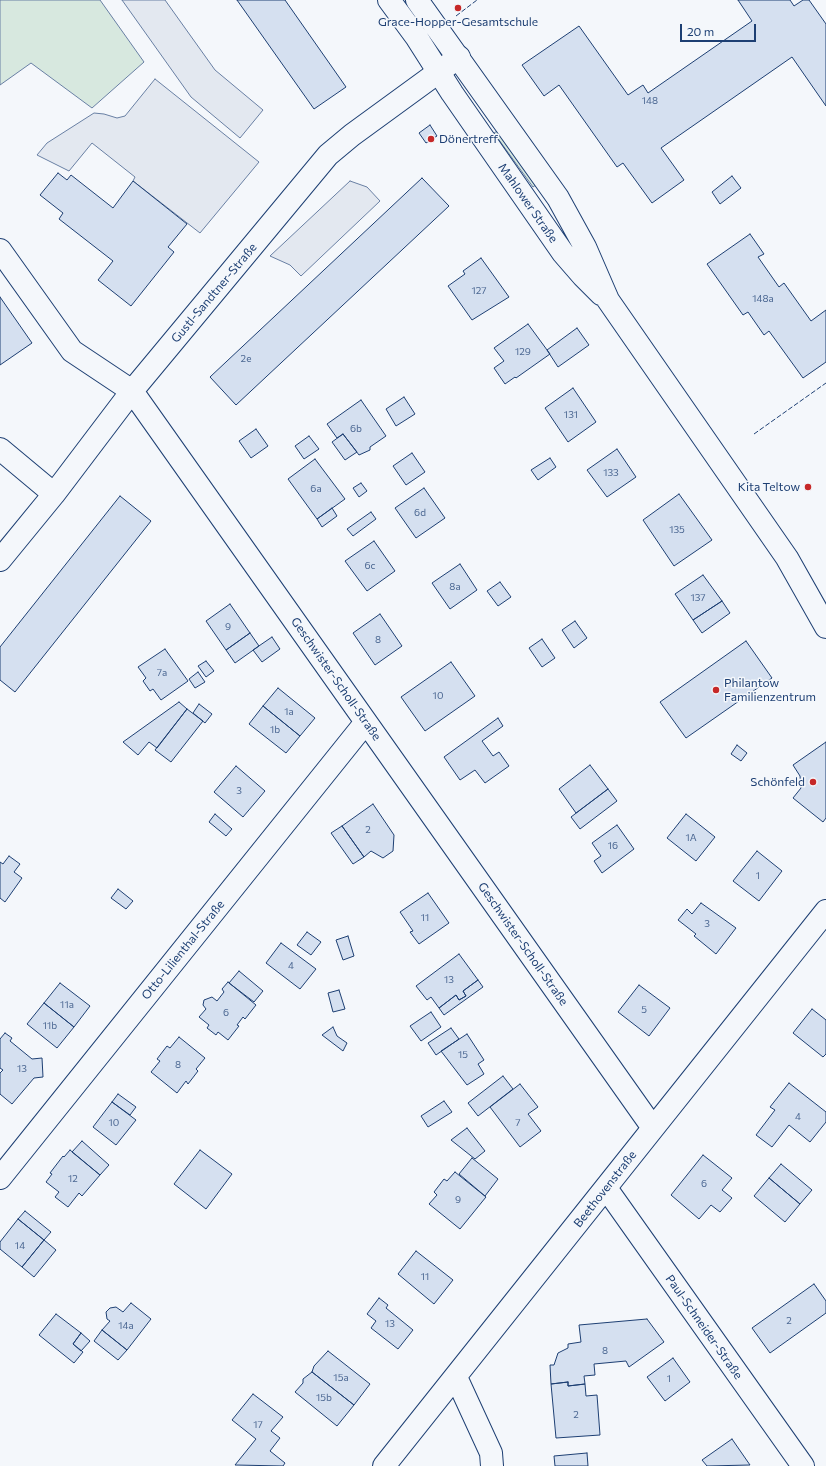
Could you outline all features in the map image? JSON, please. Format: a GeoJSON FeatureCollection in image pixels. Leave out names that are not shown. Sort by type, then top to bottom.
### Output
{"type":"FeatureCollection","features":[{"type":"Feature","properties":{"kind":"street","name":"Mahlower Straße"},"geometry":{"type":"LineString","coordinates":[[389,0],[563,253],[583,276],[608,300],[787,558],[826,627]]}},
{"type":"Feature","properties":{"kind":"street","name":"Mahlower Straße"},"geometry":{"type":"LineString","coordinates":[[417,0],[558,198],[585,246],[608,300]]}},
{"type":"Feature","properties":{"kind":"street","name":"Gustl-Sandtner-Straße"},"geometry":{"type":"LineString","coordinates":[[0,560],[54,494],[132,391],[328,155],[352,135],[459,58]]}},
{"type":"Feature","properties":{"kind":"street","name":"Geschwister-Scholl-Straße"},"geometry":{"type":"LineString","coordinates":[[0,250],[72,351],[132,391],[653,1128]]}},
{"type":"Feature","properties":{"kind":"street"},"geometry":{"type":"LineString","coordinates":[[0,448],[54,494]]}},
{"type":"Feature","properties":{"kind":"street","name":"Mahlower Straße"},"geometry":{"type":"LineString","coordinates":[[787,558],[826,599]]}},
{"type":"Feature","properties":{"kind":"street","name":"Otto-Lilienthal-Straße"},"geometry":{"type":"LineString","coordinates":[[0,1178],[366,722]]}},
{"type":"Feature","properties":{"kind":"street","name":"Beethovenstraße"},"geometry":{"type":"LineString","coordinates":[[384,1466],[456,1378],[826,911]]}},
{"type":"Feature","properties":{"kind":"street","name":"Paul-Schneider-Straße"},"geometry":{"type":"LineString","coordinates":[[606,1188],[802,1466]]}},
{"type":"Feature","properties":{"kind":"street"},"geometry":{"type":"LineString","coordinates":[[456,1378],[491,1453],[492,1466]]}},
{"type":"Feature","properties":{"kind":"shaded area"},"geometry":{"type":"Polygon","coordinates":[[[0,0],[100,0],[144,62],[92,108],[31,63],[0,85],[0,0]]]}},
{"type":"Feature","properties":{"kind":"shaded area"},"geometry":{"type":"Polygon","coordinates":[[[122,0],[165,0],[215,70],[263,110],[240,138],[191,97],[122,0]]]}},
{"type":"Feature","properties":{"kind":"shaded area"},"geometry":{"type":"Polygon","coordinates":[[[155,79],[259,162],[200,233],[133,181],[135,177],[92,143],[69,171],[37,155],[47,143],[94,113],[117,118],[125,116],[155,79]]]}},
{"type":"Feature","properties":{"kind":"shaded area"},"geometry":{"type":"Polygon","coordinates":[[[502,128],[540,182],[533,187],[494,133],[502,128]]]}},
{"type":"Feature","properties":{"kind":"shaded area"},"geometry":{"type":"Polygon","coordinates":[[[350,181],[367,187],[380,201],[301,276],[290,265],[270,256],[350,181]]]}},
{"type":"Feature","properties":{"kind":"building"},"geometry":{"type":"Polygon","coordinates":[[[237,0],[285,0],[346,87],[314,109],[237,0]]]}},
{"type":"Feature","properties":{"kind":"building"},"geometry":{"type":"Polygon","coordinates":[[[738,0],[790,0],[794,6],[803,0],[809,0],[826,24],[826,106],[792,57],[661,148],[684,180],[652,203],[623,163],[617,167],[559,85],[544,96],[522,65],[579,26],[628,95],[643,85],[648,93],[752,21],[738,0]]]}},
{"type":"Feature","properties":{"kind":"building"},"geometry":{"type":"Polygon","coordinates":[[[430,125],[437,136],[426,143],[419,133],[430,125]]]}},
{"type":"Feature","properties":{"kind":"building"},"geometry":{"type":"Polygon","coordinates":[[[58,173],[67,180],[71,175],[113,208],[133,181],[187,224],[168,247],[174,252],[131,306],[98,280],[113,261],[59,219],[63,213],[40,195],[58,173]]]}},
{"type":"Feature","properties":{"kind":"building"},"geometry":{"type":"Polygon","coordinates":[[[732,176],[741,188],[720,204],[712,192],[732,176]]]}},
{"type":"Feature","properties":{"kind":"building"},"geometry":{"type":"Polygon","coordinates":[[[422,178],[449,206],[236,405],[210,377],[422,178]]]}},
{"type":"Feature","properties":{"kind":"building"},"geometry":{"type":"Polygon","coordinates":[[[750,234],[764,254],[758,257],[779,287],[784,283],[811,321],[826,310],[826,362],[803,378],[769,331],[764,335],[748,312],[743,315],[707,264],[750,234]]]}},
{"type":"Feature","properties":{"kind":"building"},"geometry":{"type":"Polygon","coordinates":[[[481,258],[509,297],[472,320],[448,286],[465,274],[463,271],[481,258]]]}},
{"type":"Feature","properties":{"kind":"building"},"geometry":{"type":"Polygon","coordinates":[[[0,297],[32,343],[0,365],[0,297]]]}},
{"type":"Feature","properties":{"kind":"building"},"geometry":{"type":"Polygon","coordinates":[[[528,324],[550,354],[505,384],[494,368],[504,361],[494,348],[528,324]]]}},
{"type":"Feature","properties":{"kind":"building"},"geometry":{"type":"Polygon","coordinates":[[[577,328],[589,345],[558,367],[547,350],[577,328]]]}},
{"type":"Feature","properties":{"kind":"building"},"geometry":{"type":"Polygon","coordinates":[[[573,388],[596,422],[568,442],[545,408],[573,388]]]}},
{"type":"Feature","properties":{"kind":"building"},"geometry":{"type":"Polygon","coordinates":[[[404,397],[415,414],[396,426],[386,409],[404,397]]]}},
{"type":"Feature","properties":{"kind":"building"},"geometry":{"type":"Polygon","coordinates":[[[361,400],[386,436],[370,447],[370,450],[359,455],[343,434],[337,438],[327,424],[361,400]]]}},
{"type":"Feature","properties":{"kind":"building"},"geometry":{"type":"Polygon","coordinates":[[[256,429],[268,446],[251,458],[239,441],[256,429]]]}},
{"type":"Feature","properties":{"kind":"building"},"geometry":{"type":"Polygon","coordinates":[[[343,434],[357,452],[345,460],[332,442],[343,434]]]}},
{"type":"Feature","properties":{"kind":"building"},"geometry":{"type":"Polygon","coordinates":[[[309,436],[319,449],[304,459],[295,446],[309,436]]]}},
{"type":"Feature","properties":{"kind":"building"},"geometry":{"type":"Polygon","coordinates":[[[617,449],[636,477],[607,497],[587,470],[617,449]]]}},
{"type":"Feature","properties":{"kind":"building"},"geometry":{"type":"Polygon","coordinates":[[[412,453],[425,472],[406,485],[393,466],[412,453]]]}},
{"type":"Feature","properties":{"kind":"building"},"geometry":{"type":"Polygon","coordinates":[[[550,458],[556,467],[538,480],[531,470],[550,458]]]}},
{"type":"Feature","properties":{"kind":"building"},"geometry":{"type":"Polygon","coordinates":[[[315,459],[345,499],[317,519],[288,479],[315,459]]]}},
{"type":"Feature","properties":{"kind":"building"},"geometry":{"type":"Polygon","coordinates":[[[361,483],[367,491],[359,497],[353,488],[361,483]]]}},
{"type":"Feature","properties":{"kind":"building"},"geometry":{"type":"Polygon","coordinates":[[[424,488],[445,518],[416,538],[395,508],[424,488]]]}},
{"type":"Feature","properties":{"kind":"building"},"geometry":{"type":"Polygon","coordinates":[[[679,494],[712,540],[674,566],[643,520],[679,494]]]}},
{"type":"Feature","properties":{"kind":"building"},"geometry":{"type":"Polygon","coordinates":[[[120,496],[151,521],[15,692],[0,680],[0,647],[120,496]]]}},
{"type":"Feature","properties":{"kind":"building"},"geometry":{"type":"Polygon","coordinates":[[[332,508],[337,516],[322,527],[317,519],[332,508]]]}},
{"type":"Feature","properties":{"kind":"building"},"geometry":{"type":"Polygon","coordinates":[[[371,512],[376,519],[353,536],[347,529],[371,512]]]}},
{"type":"Feature","properties":{"kind":"building"},"geometry":{"type":"Polygon","coordinates":[[[374,541],[395,571],[367,591],[345,561],[374,541]]]}},
{"type":"Feature","properties":{"kind":"building"},"geometry":{"type":"Polygon","coordinates":[[[460,564],[477,590],[450,609],[432,583],[460,564]]]}},
{"type":"Feature","properties":{"kind":"building"},"geometry":{"type":"Polygon","coordinates":[[[703,575],[722,601],[693,620],[675,594],[703,575]]]}},
{"type":"Feature","properties":{"kind":"building"},"geometry":{"type":"Polygon","coordinates":[[[500,582],[511,597],[498,606],[487,591],[500,582]]]}},
{"type":"Feature","properties":{"kind":"building"},"geometry":{"type":"Polygon","coordinates":[[[722,601],[730,613],[702,633],[693,620],[722,601]]]}},
{"type":"Feature","properties":{"kind":"building"},"geometry":{"type":"Polygon","coordinates":[[[230,604],[250,633],[226,650],[206,621],[230,604]]]}},
{"type":"Feature","properties":{"kind":"building"},"geometry":{"type":"Polygon","coordinates":[[[380,614],[402,646],[375,665],[353,633],[380,614]]]}},
{"type":"Feature","properties":{"kind":"building"},"geometry":{"type":"Polygon","coordinates":[[[575,621],[587,638],[574,648],[562,630],[575,621]]]}},
{"type":"Feature","properties":{"kind":"building"},"geometry":{"type":"Polygon","coordinates":[[[250,633],[259,646],[235,663],[226,650],[250,633]]]}},
{"type":"Feature","properties":{"kind":"building"},"geometry":{"type":"Polygon","coordinates":[[[272,637],[280,649],[262,662],[253,650],[272,637]]]}},
{"type":"Feature","properties":{"kind":"building"},"geometry":{"type":"Polygon","coordinates":[[[542,639],[555,658],[542,667],[529,648],[542,639]]]}},
{"type":"Feature","properties":{"kind":"building","name":"Philantow Familienzentrum"},"geometry":{"type":"Polygon","coordinates":[[[746,641],[772,678],[686,738],[660,702],[746,641]]]}},
{"type":"Feature","properties":{"kind":"building"},"geometry":{"type":"Polygon","coordinates":[[[165,649],[188,681],[161,700],[153,689],[150,691],[143,681],[146,678],[138,667],[165,649]]]}},
{"type":"Feature","properties":{"kind":"building"},"geometry":{"type":"Polygon","coordinates":[[[206,661],[214,671],[206,677],[198,666],[206,661]]]}},
{"type":"Feature","properties":{"kind":"building"},"geometry":{"type":"Polygon","coordinates":[[[451,662],[475,696],[425,731],[401,697],[451,662]]]}},
{"type":"Feature","properties":{"kind":"building"},"geometry":{"type":"Polygon","coordinates":[[[198,672],[205,682],[195,688],[189,679],[198,672]]]}},
{"type":"Feature","properties":{"kind":"building"},"geometry":{"type":"Polygon","coordinates":[[[278,688],[315,718],[300,736],[263,706],[278,688]]]}},
{"type":"Feature","properties":{"kind":"building"},"geometry":{"type":"Polygon","coordinates":[[[179,702],[187,709],[157,748],[149,742],[138,755],[123,742],[179,702]]]}},
{"type":"Feature","properties":{"kind":"building"},"geometry":{"type":"Polygon","coordinates":[[[199,704],[212,714],[205,723],[193,713],[199,704]]]}},
{"type":"Feature","properties":{"kind":"building"},"geometry":{"type":"Polygon","coordinates":[[[263,706],[300,736],[286,753],[249,724],[263,706]]]}},
{"type":"Feature","properties":{"kind":"building"},"geometry":{"type":"Polygon","coordinates":[[[187,709],[203,721],[171,762],[155,750],[187,709]]]}},
{"type":"Feature","properties":{"kind":"building"},"geometry":{"type":"Polygon","coordinates":[[[498,718],[503,726],[482,741],[493,756],[499,752],[509,766],[485,783],[475,770],[460,780],[444,757],[498,718]]]}},
{"type":"Feature","properties":{"kind":"building","name":"Schönfeld"},"geometry":{"type":"Polygon","coordinates":[[[826,742],[826,818],[823,822],[793,798],[801,788],[800,776],[793,765],[826,742]]]}},
{"type":"Feature","properties":{"kind":"building"},"geometry":{"type":"Polygon","coordinates":[[[737,745],[747,753],[741,761],[731,754],[737,745]]]}},
{"type":"Feature","properties":{"kind":"building"},"geometry":{"type":"Polygon","coordinates":[[[590,765],[608,789],[576,813],[559,789],[590,765]]]}},
{"type":"Feature","properties":{"kind":"building"},"geometry":{"type":"Polygon","coordinates":[[[236,766],[265,791],[243,817],[214,792],[236,766]]]}},
{"type":"Feature","properties":{"kind":"building"},"geometry":{"type":"Polygon","coordinates":[[[608,789],[617,801],[580,829],[571,817],[608,789]]]}},
{"type":"Feature","properties":{"kind":"building"},"geometry":{"type":"Polygon","coordinates":[[[373,804],[394,835],[393,851],[383,858],[371,851],[364,857],[342,826],[373,804]]]}},
{"type":"Feature","properties":{"kind":"building"},"geometry":{"type":"Polygon","coordinates":[[[215,814],[232,829],[226,836],[209,822],[215,814]]]}},
{"type":"Feature","properties":{"kind":"building"},"geometry":{"type":"Polygon","coordinates":[[[686,814],[715,837],[696,861],[667,838],[686,814]]]}},
{"type":"Feature","properties":{"kind":"building"},"geometry":{"type":"Polygon","coordinates":[[[617,825],[634,849],[602,873],[594,861],[601,856],[592,843],[617,825]]]}},
{"type":"Feature","properties":{"kind":"building"},"geometry":{"type":"Polygon","coordinates":[[[342,826],[364,857],[353,864],[331,833],[342,826]]]}},
{"type":"Feature","properties":{"kind":"building"},"geometry":{"type":"Polygon","coordinates":[[[757,851],[782,871],[759,901],[733,881],[757,851]]]}},
{"type":"Feature","properties":{"kind":"building"},"geometry":{"type":"Polygon","coordinates":[[[9,856],[20,864],[14,872],[22,878],[5,902],[0,898],[0,862],[3,864],[9,856]]]}},
{"type":"Feature","properties":{"kind":"building"},"geometry":{"type":"Polygon","coordinates":[[[118,889],[133,901],[126,909],[111,898],[118,889]]]}},
{"type":"Feature","properties":{"kind":"building"},"geometry":{"type":"Polygon","coordinates":[[[428,893],[449,923],[419,944],[410,932],[413,931],[400,912],[428,893]]]}},
{"type":"Feature","properties":{"kind":"building"},"geometry":{"type":"Polygon","coordinates":[[[701,903],[736,928],[716,954],[694,936],[696,934],[678,920],[687,909],[692,914],[701,903]]]}},
{"type":"Feature","properties":{"kind":"building"},"geometry":{"type":"Polygon","coordinates":[[[307,932],[321,942],[311,955],[297,945],[307,932]]]}},
{"type":"Feature","properties":{"kind":"building"},"geometry":{"type":"Polygon","coordinates":[[[348,936],[354,956],[343,960],[336,940],[348,936]]]}},
{"type":"Feature","properties":{"kind":"building"},"geometry":{"type":"Polygon","coordinates":[[[281,943],[316,969],[300,989],[266,963],[281,943]]]}},
{"type":"Feature","properties":{"kind":"building"},"geometry":{"type":"Polygon","coordinates":[[[459,954],[478,980],[463,991],[466,996],[459,1000],[456,995],[439,1008],[431,997],[427,1000],[416,986],[459,954]]]}},
{"type":"Feature","properties":{"kind":"building"},"geometry":{"type":"Polygon","coordinates":[[[239,971],[263,991],[254,1002],[229,983],[239,971]]]}},
{"type":"Feature","properties":{"kind":"building"},"geometry":{"type":"Polygon","coordinates":[[[478,980],[483,987],[444,1015],[439,1008],[456,995],[459,1000],[466,996],[463,991],[478,980]]]}},
{"type":"Feature","properties":{"kind":"building"},"geometry":{"type":"Polygon","coordinates":[[[228,982],[256,1005],[245,1019],[243,1017],[237,1025],[239,1026],[228,1040],[218,1032],[216,1035],[207,1028],[209,1025],[199,1017],[206,1009],[203,1005],[204,1000],[212,997],[217,1001],[224,992],[222,989],[228,982]]]}},
{"type":"Feature","properties":{"kind":"building"},"geometry":{"type":"Polygon","coordinates":[[[60,983],[90,1006],[74,1027],[44,1003],[60,983]]]}},
{"type":"Feature","properties":{"kind":"building"},"geometry":{"type":"Polygon","coordinates":[[[639,985],[670,1008],[649,1036],[618,1012],[639,985]]]}},
{"type":"Feature","properties":{"kind":"building"},"geometry":{"type":"Polygon","coordinates":[[[339,990],[345,1009],[333,1012],[328,993],[339,990]]]}},
{"type":"Feature","properties":{"kind":"building"},"geometry":{"type":"Polygon","coordinates":[[[44,1003],[74,1027],[57,1048],[27,1024],[44,1003]]]}},
{"type":"Feature","properties":{"kind":"building"},"geometry":{"type":"Polygon","coordinates":[[[812,1009],[826,1020],[826,1054],[823,1057],[793,1033],[812,1009]]]}},
{"type":"Feature","properties":{"kind":"building"},"geometry":{"type":"Polygon","coordinates":[[[431,1012],[441,1027],[421,1041],[410,1026],[431,1012]]]}},
{"type":"Feature","properties":{"kind":"building"},"geometry":{"type":"Polygon","coordinates":[[[333,1027],[337,1036],[347,1043],[343,1051],[322,1035],[333,1027]]]}},
{"type":"Feature","properties":{"kind":"building"},"geometry":{"type":"Polygon","coordinates":[[[451,1028],[459,1039],[436,1055],[428,1043],[451,1028]]]}},
{"type":"Feature","properties":{"kind":"building"},"geometry":{"type":"Polygon","coordinates":[[[5,1033],[12,1038],[10,1041],[32,1059],[42,1058],[43,1077],[34,1078],[12,1104],[0,1094],[0,1073],[3,1070],[0,1068],[0,1039],[5,1033]]]}},
{"type":"Feature","properties":{"kind":"building"},"geometry":{"type":"Polygon","coordinates":[[[467,1034],[484,1060],[478,1064],[484,1074],[467,1085],[441,1051],[467,1034]]]}},
{"type":"Feature","properties":{"kind":"building"},"geometry":{"type":"Polygon","coordinates":[[[179,1037],[205,1058],[196,1069],[198,1071],[188,1084],[186,1081],[177,1093],[151,1072],[160,1061],[157,1059],[167,1046],[170,1048],[179,1037]]]}},
{"type":"Feature","properties":{"kind":"building"},"geometry":{"type":"Polygon","coordinates":[[[503,1076],[513,1089],[478,1116],[468,1103],[503,1076]]]}},
{"type":"Feature","properties":{"kind":"building"},"geometry":{"type":"Polygon","coordinates":[[[789,1083],[826,1112],[826,1122],[810,1142],[789,1125],[772,1147],[756,1135],[775,1110],[770,1107],[789,1083]]]}},
{"type":"Feature","properties":{"kind":"building"},"geometry":{"type":"Polygon","coordinates":[[[520,1084],[538,1107],[528,1114],[541,1131],[520,1147],[490,1107],[520,1084]]]}},
{"type":"Feature","properties":{"kind":"building"},"geometry":{"type":"Polygon","coordinates":[[[118,1094],[136,1107],[130,1115],[112,1102],[118,1094]]]}},
{"type":"Feature","properties":{"kind":"building"},"geometry":{"type":"Polygon","coordinates":[[[444,1101],[452,1112],[428,1127],[421,1116],[444,1101]]]}},
{"type":"Feature","properties":{"kind":"building"},"geometry":{"type":"Polygon","coordinates":[[[112,1102],[136,1120],[116,1145],[93,1127],[112,1102]]]}},
{"type":"Feature","properties":{"kind":"building"},"geometry":{"type":"Polygon","coordinates":[[[467,1128],[485,1151],[475,1159],[451,1140],[467,1128]]]}},
{"type":"Feature","properties":{"kind":"building"},"geometry":{"type":"Polygon","coordinates":[[[82,1141],[109,1165],[100,1175],[72,1152],[82,1141]]]}},
{"type":"Feature","properties":{"kind":"building"},"geometry":{"type":"Polygon","coordinates":[[[70,1150],[100,1175],[82,1196],[79,1193],[68,1207],[55,1197],[59,1192],[46,1182],[52,1174],[50,1173],[63,1156],[64,1157],[70,1150]]]}},
{"type":"Feature","properties":{"kind":"building"},"geometry":{"type":"Polygon","coordinates":[[[200,1150],[232,1174],[206,1209],[174,1184],[200,1150]]]}},
{"type":"Feature","properties":{"kind":"building"},"geometry":{"type":"Polygon","coordinates":[[[703,1155],[732,1178],[722,1190],[732,1198],[720,1212],[711,1205],[699,1219],[671,1195],[703,1155]]]}},
{"type":"Feature","properties":{"kind":"building"},"geometry":{"type":"Polygon","coordinates":[[[472,1158],[498,1179],[485,1196],[459,1174],[472,1158]]]}},
{"type":"Feature","properties":{"kind":"building"},"geometry":{"type":"Polygon","coordinates":[[[781,1164],[812,1190],[800,1204],[769,1178],[781,1164]]]}},
{"type":"Feature","properties":{"kind":"building"},"geometry":{"type":"Polygon","coordinates":[[[455,1172],[486,1197],[460,1229],[429,1204],[437,1195],[434,1192],[444,1179],[447,1181],[455,1172]]]}},
{"type":"Feature","properties":{"kind":"building"},"geometry":{"type":"Polygon","coordinates":[[[769,1178],[800,1204],[785,1222],[754,1196],[769,1178]]]}},
{"type":"Feature","properties":{"kind":"building"},"geometry":{"type":"Polygon","coordinates":[[[25,1211],[51,1232],[44,1240],[18,1219],[25,1211]]]}},
{"type":"Feature","properties":{"kind":"building"},"geometry":{"type":"Polygon","coordinates":[[[18,1219],[44,1240],[22,1267],[0,1249],[0,1242],[18,1219]]]}},
{"type":"Feature","properties":{"kind":"building"},"geometry":{"type":"Polygon","coordinates":[[[44,1240],[56,1250],[34,1277],[22,1267],[44,1240]]]}},
{"type":"Feature","properties":{"kind":"building"},"geometry":{"type":"Polygon","coordinates":[[[416,1251],[453,1280],[434,1304],[398,1274],[416,1251]]]}},
{"type":"Feature","properties":{"kind":"building"},"geometry":{"type":"Polygon","coordinates":[[[814,1284],[826,1301],[826,1313],[770,1353],[752,1328],[814,1284]]]}},
{"type":"Feature","properties":{"kind":"building"},"geometry":{"type":"Polygon","coordinates":[[[379,1298],[388,1305],[386,1308],[413,1330],[398,1349],[371,1328],[376,1321],[367,1314],[379,1298]]]}},
{"type":"Feature","properties":{"kind":"building"},"geometry":{"type":"Polygon","coordinates":[[[131,1303],[151,1319],[127,1350],[102,1330],[110,1321],[107,1319],[106,1312],[110,1308],[116,1307],[123,1312],[131,1303]]]}},
{"type":"Feature","properties":{"kind":"building"},"geometry":{"type":"Polygon","coordinates":[[[56,1314],[81,1333],[73,1344],[83,1352],[74,1363],[39,1335],[56,1314]]]}},
{"type":"Feature","properties":{"kind":"building"},"geometry":{"type":"Polygon","coordinates":[[[647,1319],[664,1342],[629,1367],[626,1361],[594,1364],[595,1375],[584,1376],[585,1384],[568,1386],[568,1382],[551,1384],[550,1365],[554,1365],[558,1353],[568,1348],[568,1344],[581,1342],[579,1325],[647,1319]]]}},
{"type":"Feature","properties":{"kind":"building"},"geometry":{"type":"Polygon","coordinates":[[[102,1330],[127,1350],[118,1360],[94,1341],[102,1330]]]}},
{"type":"Feature","properties":{"kind":"building"},"geometry":{"type":"Polygon","coordinates":[[[81,1333],[90,1341],[81,1351],[73,1344],[81,1333]]]}},
{"type":"Feature","properties":{"kind":"building"},"geometry":{"type":"Polygon","coordinates":[[[328,1351],[370,1384],[354,1405],[312,1372],[314,1366],[328,1351]]]}},
{"type":"Feature","properties":{"kind":"building"},"geometry":{"type":"Polygon","coordinates":[[[673,1358],[690,1382],[665,1401],[647,1377],[673,1358]]]}},
{"type":"Feature","properties":{"kind":"building"},"geometry":{"type":"Polygon","coordinates":[[[312,1372],[354,1405],[337,1426],[295,1392],[303,1383],[303,1379],[312,1372]]]}},
{"type":"Feature","properties":{"kind":"building"},"geometry":{"type":"Polygon","coordinates":[[[568,1382],[568,1386],[585,1384],[586,1396],[597,1395],[600,1435],[556,1438],[551,1384],[568,1382]]]}},
{"type":"Feature","properties":{"kind":"building"},"geometry":{"type":"Polygon","coordinates":[[[253,1394],[283,1417],[271,1431],[280,1438],[270,1451],[285,1463],[283,1466],[235,1465],[256,1439],[232,1420],[253,1394]]]}},
{"type":"Feature","properties":{"kind":"building"},"geometry":{"type":"Polygon","coordinates":[[[732,1439],[750,1465],[707,1466],[702,1460],[732,1439]]]}},
{"type":"Feature","properties":{"kind":"building"},"geometry":{"type":"Polygon","coordinates":[[[587,1453],[588,1466],[555,1466],[554,1456],[587,1453]]]}},
{"type":"Feature","properties":{"kind":"fence"},"geometry":{"type":"LineString","coordinates":[[456,16],[477,0]]}},
{"type":"Feature","properties":{"kind":"fence"},"geometry":{"type":"LineString","coordinates":[[754,434],[826,383]]}},
{"type":"Feature","properties":{"kind":"place","name":"Grace-Hopper-Gesamtschule"},"geometry":{"type":"Point","coordinates":[458,8]}},
{"type":"Feature","properties":{"kind":"place","name":"Dönertreff"},"geometry":{"type":"Point","coordinates":[431,139]}},
{"type":"Feature","properties":{"kind":"place","name":"Kita Teltow"},"geometry":{"type":"Point","coordinates":[808,487]}},
{"type":"Feature","properties":{"kind":"place","name":"Philantow Familienzentrum"},"geometry":{"type":"Point","coordinates":[716,690]}},
{"type":"Feature","properties":{"kind":"place","name":"Schönfeld"},"geometry":{"type":"Point","coordinates":[813,782]}}]}
